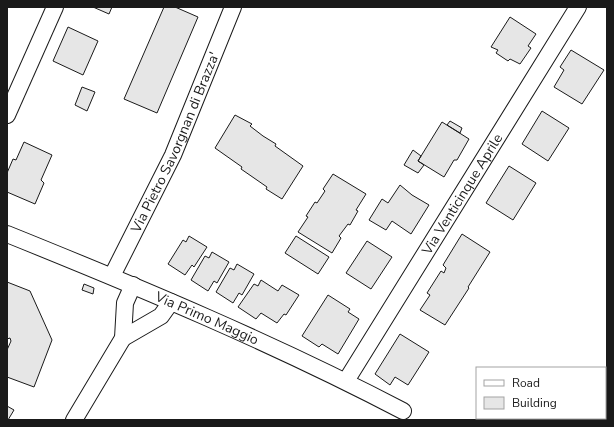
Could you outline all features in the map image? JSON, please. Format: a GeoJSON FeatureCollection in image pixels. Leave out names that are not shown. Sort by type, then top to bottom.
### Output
{"type":"FeatureCollection","features":[{"type":"Feature","properties":{"kind":"street"},"geometry":{"type":"LineString","coordinates":[[7,115],[55,7]]}},
{"type":"Feature","properties":{"kind":"street","name":"Via Pietro Savorgnan di Brazza'"},"geometry":{"type":"LineString","coordinates":[[112,276],[173,155],[233,7]]}},
{"type":"Feature","properties":{"kind":"street","name":"Via Venticinque Aprile"},"geometry":{"type":"LineString","coordinates":[[346,381],[578,7]]}},
{"type":"Feature","properties":{"kind":"street","name":"Via Primo Maggio"},"geometry":{"type":"LineString","coordinates":[[7,234],[133,285],[346,381],[403,411]]}},
{"type":"Feature","properties":{"kind":"street"},"geometry":{"type":"LineString","coordinates":[[123,338],[124,303],[133,285]]}},
{"type":"Feature","properties":{"kind":"street"},"geometry":{"type":"LineString","coordinates":[[74,420],[123,338],[161,316],[171,302]]}},
{"type":"Feature","properties":{"kind":"building"},"geometry":{"type":"Polygon","coordinates":[[[93,7],[112,7],[109,14],[93,7]]]}},
{"type":"Feature","properties":{"kind":"building"},"geometry":{"type":"Polygon","coordinates":[[[164,7],[175,7],[198,17],[157,113],[124,99],[164,7]]]}},
{"type":"Feature","properties":{"kind":"building"},"geometry":{"type":"Polygon","coordinates":[[[510,17],[536,34],[528,46],[531,48],[520,64],[510,59],[508,61],[496,53],[498,50],[491,47],[510,17]]]}},
{"type":"Feature","properties":{"kind":"building"},"geometry":{"type":"Polygon","coordinates":[[[68,27],[98,41],[83,75],[53,61],[68,27]]]}},
{"type":"Feature","properties":{"kind":"building"},"geometry":{"type":"Polygon","coordinates":[[[571,50],[604,70],[582,104],[554,87],[564,70],[560,67],[571,50]]]}},
{"type":"Feature","properties":{"kind":"building"},"geometry":{"type":"Polygon","coordinates":[[[82,87],[95,92],[87,111],[75,105],[82,87]]]}},
{"type":"Feature","properties":{"kind":"building"},"geometry":{"type":"Polygon","coordinates":[[[542,111],[569,128],[548,161],[522,144],[542,111]]]}},
{"type":"Feature","properties":{"kind":"building"},"geometry":{"type":"Polygon","coordinates":[[[235,115],[252,124],[250,126],[276,144],[275,146],[303,166],[282,199],[266,189],[267,187],[241,169],[242,167],[215,148],[235,115]]]}},
{"type":"Feature","properties":{"kind":"building"},"geometry":{"type":"Polygon","coordinates":[[[450,121],[462,128],[460,133],[447,125],[450,121]]]}},
{"type":"Feature","properties":{"kind":"building"},"geometry":{"type":"Polygon","coordinates":[[[442,122],[469,139],[457,160],[454,160],[444,177],[418,161],[442,122]]]}},
{"type":"Feature","properties":{"kind":"building"},"geometry":{"type":"Polygon","coordinates":[[[24,142],[52,155],[41,180],[44,183],[35,204],[7,192],[7,173],[13,159],[16,160],[24,142]]]}},
{"type":"Feature","properties":{"kind":"building"},"geometry":{"type":"Polygon","coordinates":[[[413,150],[421,156],[418,161],[424,165],[418,173],[404,165],[413,150]]]}},
{"type":"Feature","properties":{"kind":"building"},"geometry":{"type":"Polygon","coordinates":[[[509,166],[536,183],[513,220],[486,203],[509,166]]]}},
{"type":"Feature","properties":{"kind":"building"},"geometry":{"type":"Polygon","coordinates":[[[333,174],[366,194],[356,210],[358,211],[350,225],[348,224],[339,236],[341,238],[332,253],[298,232],[308,217],[306,216],[315,202],[317,203],[325,191],[323,189],[333,174]]]}},
{"type":"Feature","properties":{"kind":"building"},"geometry":{"type":"Polygon","coordinates":[[[400,185],[412,195],[429,205],[411,234],[392,221],[386,230],[369,220],[382,199],[388,203],[400,185]]]}},
{"type":"Feature","properties":{"kind":"building"},"geometry":{"type":"Polygon","coordinates":[[[462,234],[490,252],[445,325],[420,310],[430,295],[427,293],[441,271],[444,273],[446,268],[443,265],[462,234]]]}},
{"type":"Feature","properties":{"kind":"building"},"geometry":{"type":"Polygon","coordinates":[[[189,236],[207,247],[194,267],[192,265],[185,275],[168,264],[183,240],[186,242],[189,236]]]}},
{"type":"Feature","properties":{"kind":"building"},"geometry":{"type":"Polygon","coordinates":[[[296,236],[329,257],[318,274],[285,253],[296,236]]]}},
{"type":"Feature","properties":{"kind":"building"},"geometry":{"type":"Polygon","coordinates":[[[367,241],[392,257],[371,289],[346,273],[367,241]]]}},
{"type":"Feature","properties":{"kind":"building"},"geometry":{"type":"Polygon","coordinates":[[[212,252],[229,262],[217,283],[214,281],[208,291],[191,280],[205,256],[209,258],[212,252]]]}},
{"type":"Feature","properties":{"kind":"building"},"geometry":{"type":"Polygon","coordinates":[[[237,264],[254,274],[242,295],[239,293],[233,303],[216,292],[230,268],[234,270],[237,264]]]}},
{"type":"Feature","properties":{"kind":"building"},"geometry":{"type":"Polygon","coordinates":[[[261,280],[278,291],[282,285],[299,295],[286,315],[284,314],[277,323],[261,313],[256,319],[238,307],[254,284],[258,286],[261,280]]]}},
{"type":"Feature","properties":{"kind":"building"},"geometry":{"type":"Polygon","coordinates":[[[7,282],[30,291],[52,340],[34,387],[7,377],[7,350],[11,341],[10,338],[7,339],[7,282]]]}},
{"type":"Feature","properties":{"kind":"building"},"geometry":{"type":"Polygon","coordinates":[[[84,284],[94,288],[93,294],[82,290],[84,284]]]}},
{"type":"Feature","properties":{"kind":"building"},"geometry":{"type":"Polygon","coordinates":[[[328,295],[350,309],[348,312],[359,319],[338,354],[322,344],[319,347],[302,336],[328,295]]]}},
{"type":"Feature","properties":{"kind":"building"},"geometry":{"type":"Polygon","coordinates":[[[400,334],[429,352],[408,385],[395,377],[390,385],[375,374],[400,334]]]}},
{"type":"Feature","properties":{"kind":"building"},"geometry":{"type":"Polygon","coordinates":[[[7,406],[14,410],[8,420],[7,420],[7,406]]]}}]}
